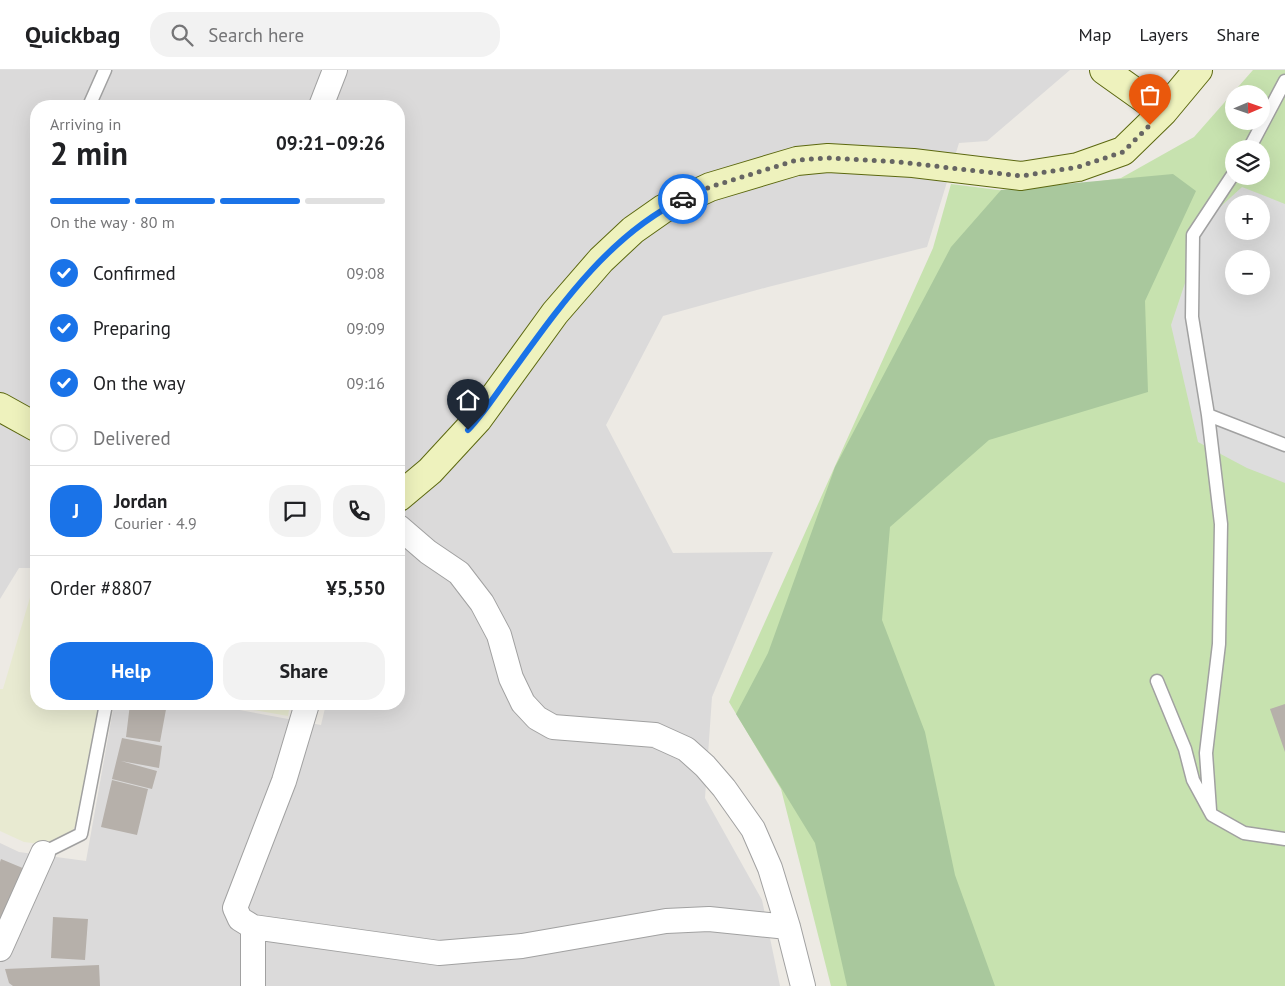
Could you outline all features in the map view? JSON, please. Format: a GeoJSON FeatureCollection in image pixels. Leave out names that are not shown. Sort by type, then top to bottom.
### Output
{"type":"FeatureCollection","features":[{"type":"Feature","properties":{"kind":"main road"},"geometry":{"type":"LineString","coordinates":[[1104,70],[1163,112]]}},
{"type":"Feature","properties":{"kind":"main road"},"geometry":{"type":"LineString","coordinates":[[405,492],[430,471],[478,419],[555,313],[601,260],[633,230],[663,209],[710,187],[797,160],[828,158],[904,163],[1021,176],[1078,167],[1123,152],[1163,112],[1198,70]]}},
{"type":"Feature","properties":{"kind":"main road"},"geometry":{"type":"LineString","coordinates":[[0,407],[30,424]]}},
{"type":"Feature","properties":{"kind":"street"},"geometry":{"type":"LineString","coordinates":[[324,100],[335,70]]}},
{"type":"Feature","properties":{"kind":"street"},"geometry":{"type":"LineString","coordinates":[[405,532],[428,552],[459,573],[482,603],[499,635],[511,678],[523,703],[537,718],[553,727],[655,735],[686,749],[705,766],[724,788],[753,829],[770,868],[788,927],[802,986]]}},
{"type":"Feature","properties":{"kind":"street"},"geometry":{"type":"LineString","coordinates":[[305,710],[284,782],[235,908],[240,919],[254,927],[439,953],[513,948],[666,921],[709,919],[788,927]]}},
{"type":"Feature","properties":{"kind":"street"},"geometry":{"type":"LineString","coordinates":[[0,949],[43,853]]}},
{"type":"Feature","properties":{"kind":"street"},"geometry":{"type":"LineString","coordinates":[[253,986],[254,927]]}},
{"type":"Feature","properties":{"kind":"lane"},"geometry":{"type":"LineString","coordinates":[[92,100],[105,70]]}},
{"type":"Feature","properties":{"kind":"lane"},"geometry":{"type":"LineString","coordinates":[[1253,140],[1285,81]]}},
{"type":"Feature","properties":{"kind":"lane"},"geometry":{"type":"LineString","coordinates":[[1210,810],[1206,753],[1219,644],[1221,524],[1208,415],[1192,317],[1193,236],[1226,185]]}},
{"type":"Feature","properties":{"kind":"lane"},"geometry":{"type":"LineString","coordinates":[[1208,415],[1285,445]]}},
{"type":"Feature","properties":{"kind":"lane"},"geometry":{"type":"LineString","coordinates":[[1156,681],[1185,748],[1193,780],[1212,815],[1244,833],[1285,839]]}},
{"type":"Feature","properties":{"kind":"lane"},"geometry":{"type":"LineString","coordinates":[[43,853],[81,834],[105,710]]}},
{"type":"Feature","properties":{"kind":"shaded area"},"geometry":{"type":"Polygon","coordinates":[[[0,70],[1070,70],[987,141],[959,143],[927,247],[768,287],[663,316],[606,425],[673,553],[773,552],[712,697],[705,798],[762,900],[780,986],[0,986],[0,843],[19,852],[86,861],[113,710],[240,710],[321,725],[325,710],[405,710],[405,100],[30,100],[30,568],[19,568],[0,599],[0,70]]]}},
{"type":"Feature","properties":{"kind":"shaded area"},"geometry":{"type":"Polygon","coordinates":[[[1242,187],[1262,195],[1233,195],[1242,187]]]}},
{"type":"Feature","properties":{"kind":"shaded area"},"geometry":{"type":"Polygon","coordinates":[[[1270,198],[1285,204],[1285,483],[1247,468],[1198,442],[1171,325],[1206,220],[1225,203],[1225,240],[1270,240],[1270,198]]]}},
{"type":"Feature","properties":{"kind":"green space"},"geometry":{"type":"Polygon","coordinates":[[[1253,70],[1285,70],[1285,986],[831,986],[781,789],[729,702],[933,248],[951,184],[1021,193],[1121,178],[1194,137],[1225,102],[1225,130],[1270,130],[1270,85],[1240,85],[1253,70]]]}},
{"type":"Feature","properties":{"kind":"green space"},"geometry":{"type":"Polygon","coordinates":[[[1173,174],[1196,191],[1145,301],[1148,392],[989,440],[890,527],[882,620],[925,732],[955,875],[995,986],[847,986],[815,843],[736,714],[768,653],[835,467],[951,247],[1001,190],[1173,174]]]}},
{"type":"Feature","properties":{"kind":"green space"},"geometry":{"type":"Polygon","coordinates":[[[30,598],[30,710],[101,710],[77,824],[69,835],[51,844],[24,842],[0,831],[0,689],[3,689],[30,598]]]}},
{"type":"Feature","properties":{"kind":"green space"},"geometry":{"type":"Polygon","coordinates":[[[254,710],[289,710],[288,716],[254,710]]]}},
{"type":"Feature","properties":{"kind":"building"},"geometry":{"type":"Polygon","coordinates":[[[1285,704],[1285,752],[1270,709],[1285,704]]]}},
{"type":"Feature","properties":{"kind":"building"},"geometry":{"type":"Polygon","coordinates":[[[129,710],[166,710],[160,742],[126,737],[129,710]]]}},
{"type":"Feature","properties":{"kind":"building"},"geometry":{"type":"Polygon","coordinates":[[[122,738],[162,746],[159,768],[121,761],[157,771],[152,789],[112,779],[122,738]]]}},
{"type":"Feature","properties":{"kind":"building"},"geometry":{"type":"Polygon","coordinates":[[[112,780],[148,789],[137,835],[101,827],[112,780]]]}},
{"type":"Feature","properties":{"kind":"building"},"geometry":{"type":"Polygon","coordinates":[[[1,859],[25,869],[0,927],[0,862],[1,859]]]}},
{"type":"Feature","properties":{"kind":"building"},"geometry":{"type":"Polygon","coordinates":[[[53,917],[88,919],[85,960],[51,958],[53,917]]]}},
{"type":"Feature","properties":{"kind":"building"},"geometry":{"type":"Polygon","coordinates":[[[99,965],[100,986],[13,986],[9,983],[5,969],[99,965]]]}},
{"type":"Feature","properties":{"kind":"way so far"},"geometry":{"type":"LineString","coordinates":[[683,199],[710,187],[766,168],[797,160],[828,158],[913,163],[1021,176],[1078,167],[1123,152],[1150,125]]}},
{"type":"Feature","properties":{"kind":"route"},"geometry":{"type":"LineString","coordinates":[[468,430],[555,313],[601,260],[633,230],[663,209],[683,199]]}}]}
